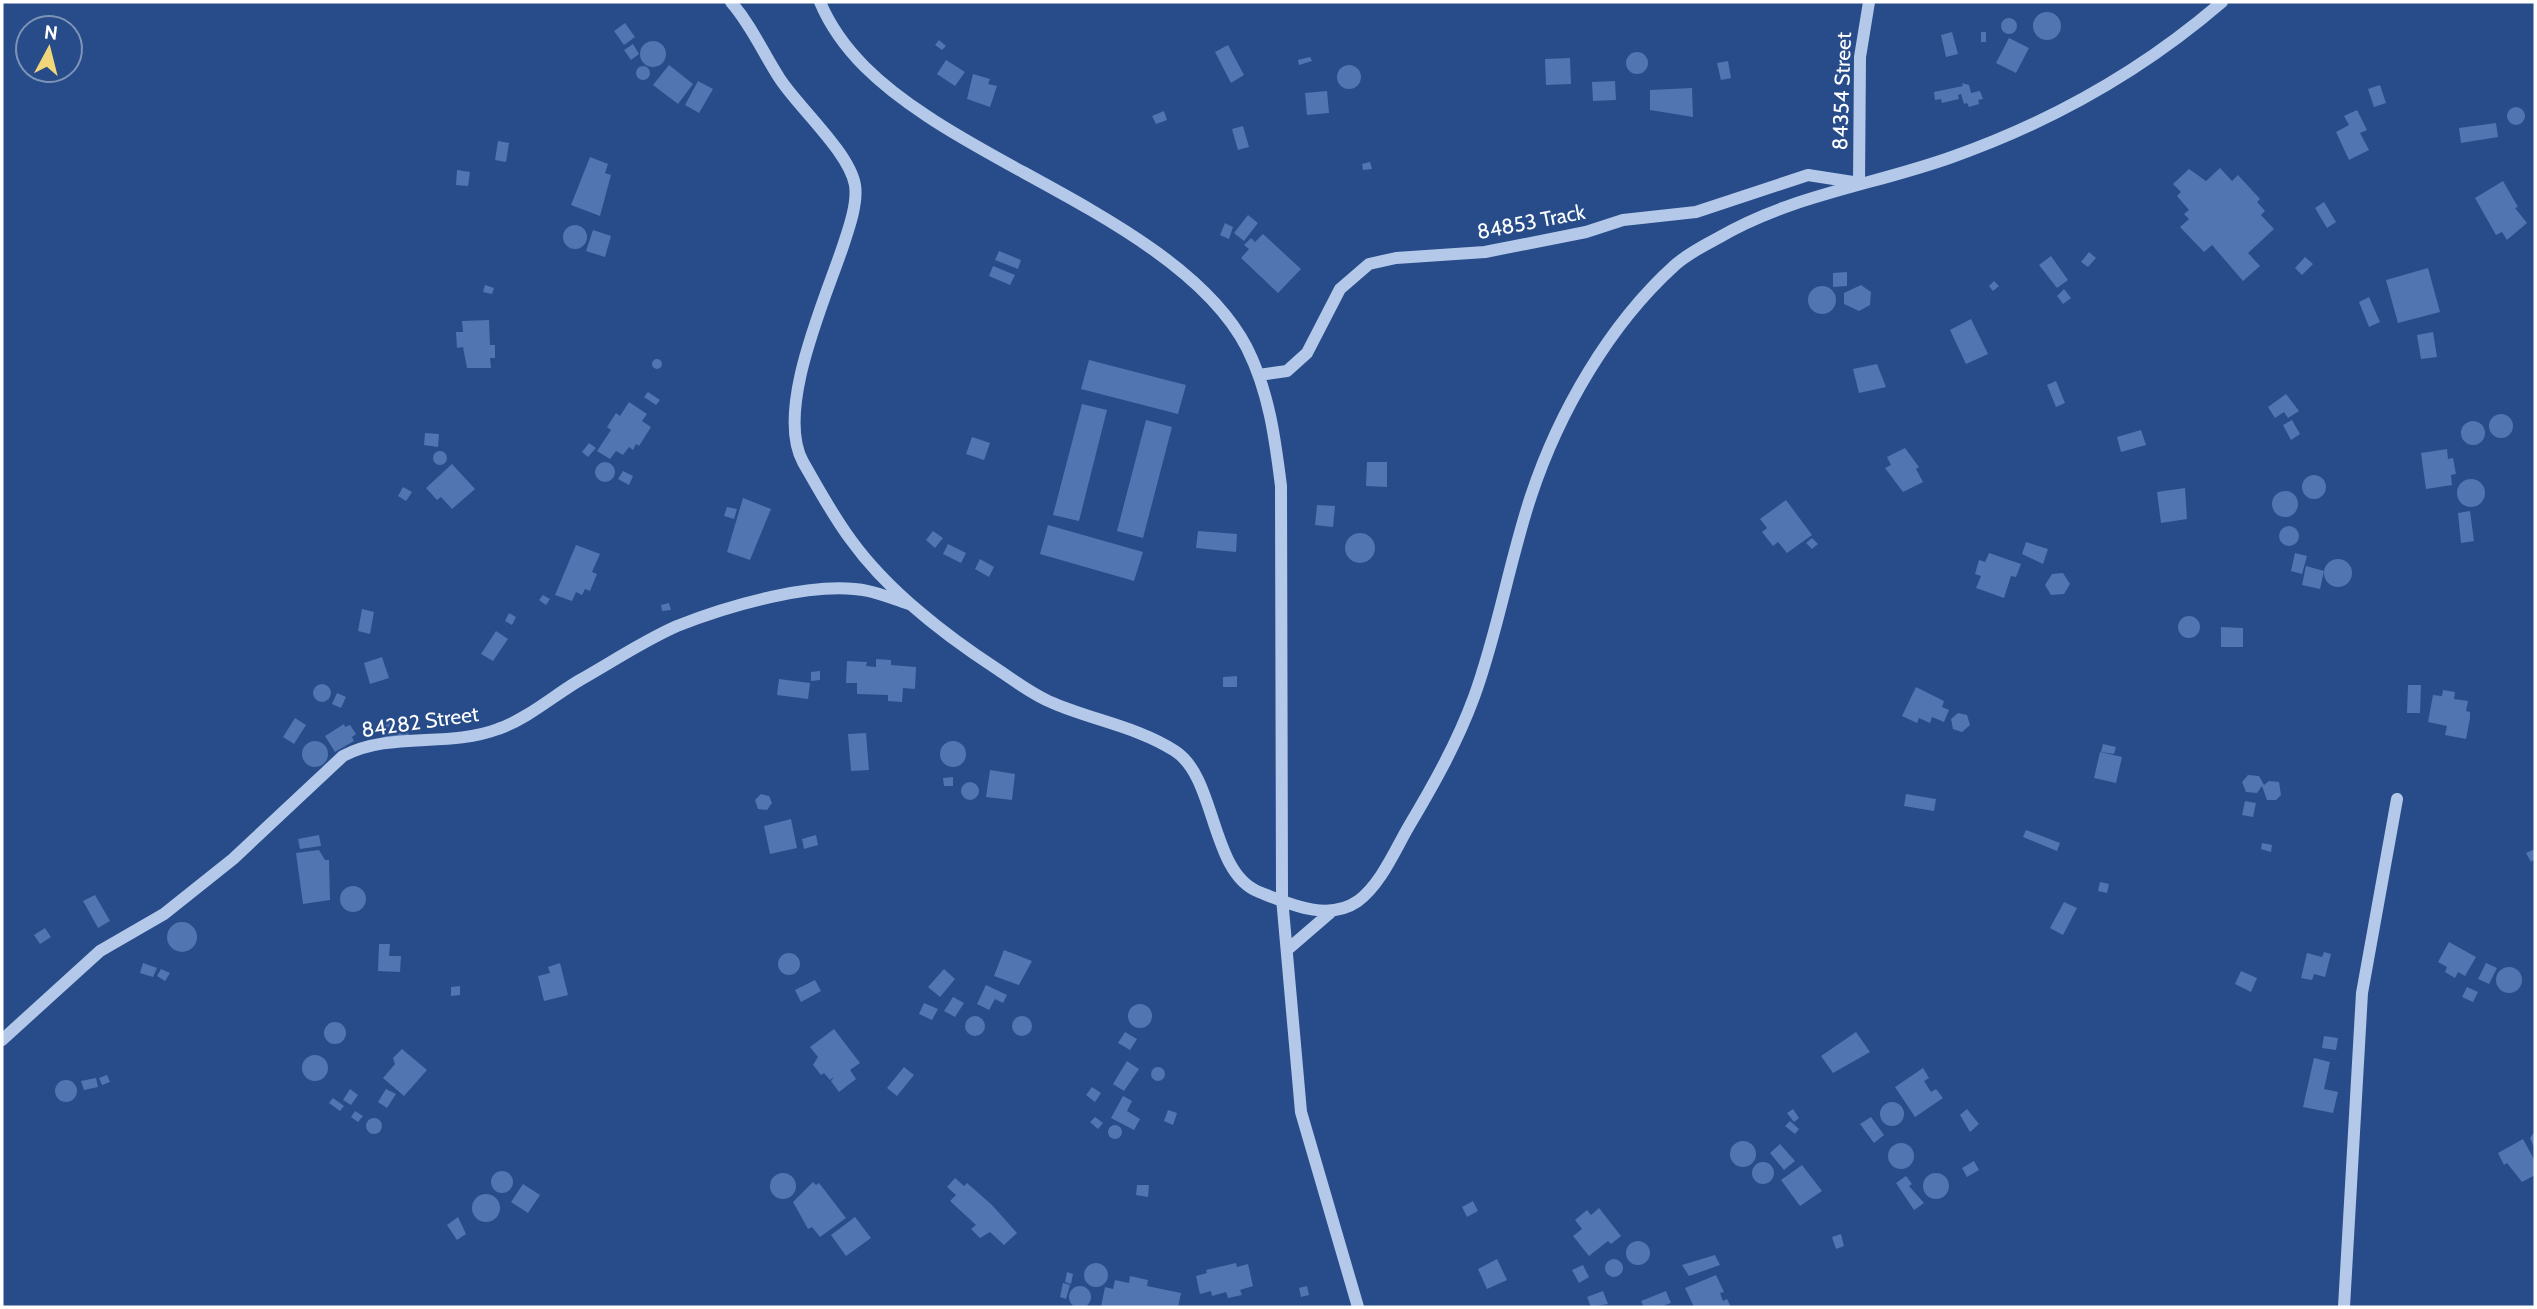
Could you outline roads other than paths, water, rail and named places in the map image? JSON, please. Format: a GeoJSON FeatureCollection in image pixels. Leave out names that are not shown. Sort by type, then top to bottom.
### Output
{"type":"FeatureCollection","features":[{"type":"Feature","properties":{"kind":"street"},"geometry":{"type":"LineString","coordinates":[[731,2],[748,21],[781,81],[839,155],[855,185],[850,226],[795,398],[798,453],[852,543],[912,606],[967,650],[1047,701],[1145,736],[1182,754],[1202,789],[1220,841],[1243,883],[1255,891],[1312,910],[1331,912]]}},
{"type":"Feature","properties":{"kind":"street"},"geometry":{"type":"LineString","coordinates":[[820,2],[828,20],[857,59],[887,89],[941,126],[1145,244],[1198,286],[1245,345],[1259,375],[1273,422],[1281,486],[1282,898],[1301,1112],[1358,1307]]}},
{"type":"Feature","properties":{"kind":"street","name":"84354 Street"},"geometry":{"type":"LineString","coordinates":[[1858,183],[1860,57],[1869,2]]}},
{"type":"Feature","properties":{"kind":"street"},"geometry":{"type":"LineString","coordinates":[[1287,950],[1331,912],[1354,904],[1371,887],[1440,773],[1474,696],[1531,496],[1559,427],[1635,305],[1680,260],[1758,215],[1858,183],[1948,159],[2041,121],[2112,84],[2189,31],[2222,2]]}},
{"type":"Feature","properties":{"kind":"street","name":"84853 Track"},"geometry":{"type":"LineString","coordinates":[[1259,375],[1287,370],[1307,353],[1340,289],[1369,264],[1396,258],[1485,253],[1586,232],[1623,220],[1696,212],[1808,175],[1858,183]]}},
{"type":"Feature","properties":{"kind":"street","name":"84282 Street"},"geometry":{"type":"LineString","coordinates":[[2,1040],[100,951],[164,914],[233,859],[343,756],[362,746],[436,741],[495,731],[514,723],[541,703],[676,627],[783,594],[839,588],[868,591],[912,606]]}},
{"type":"Feature","properties":{"kind":"street"},"geometry":{"type":"LineString","coordinates":[[2344,1307],[2362,993],[2397,799]]}}]}
